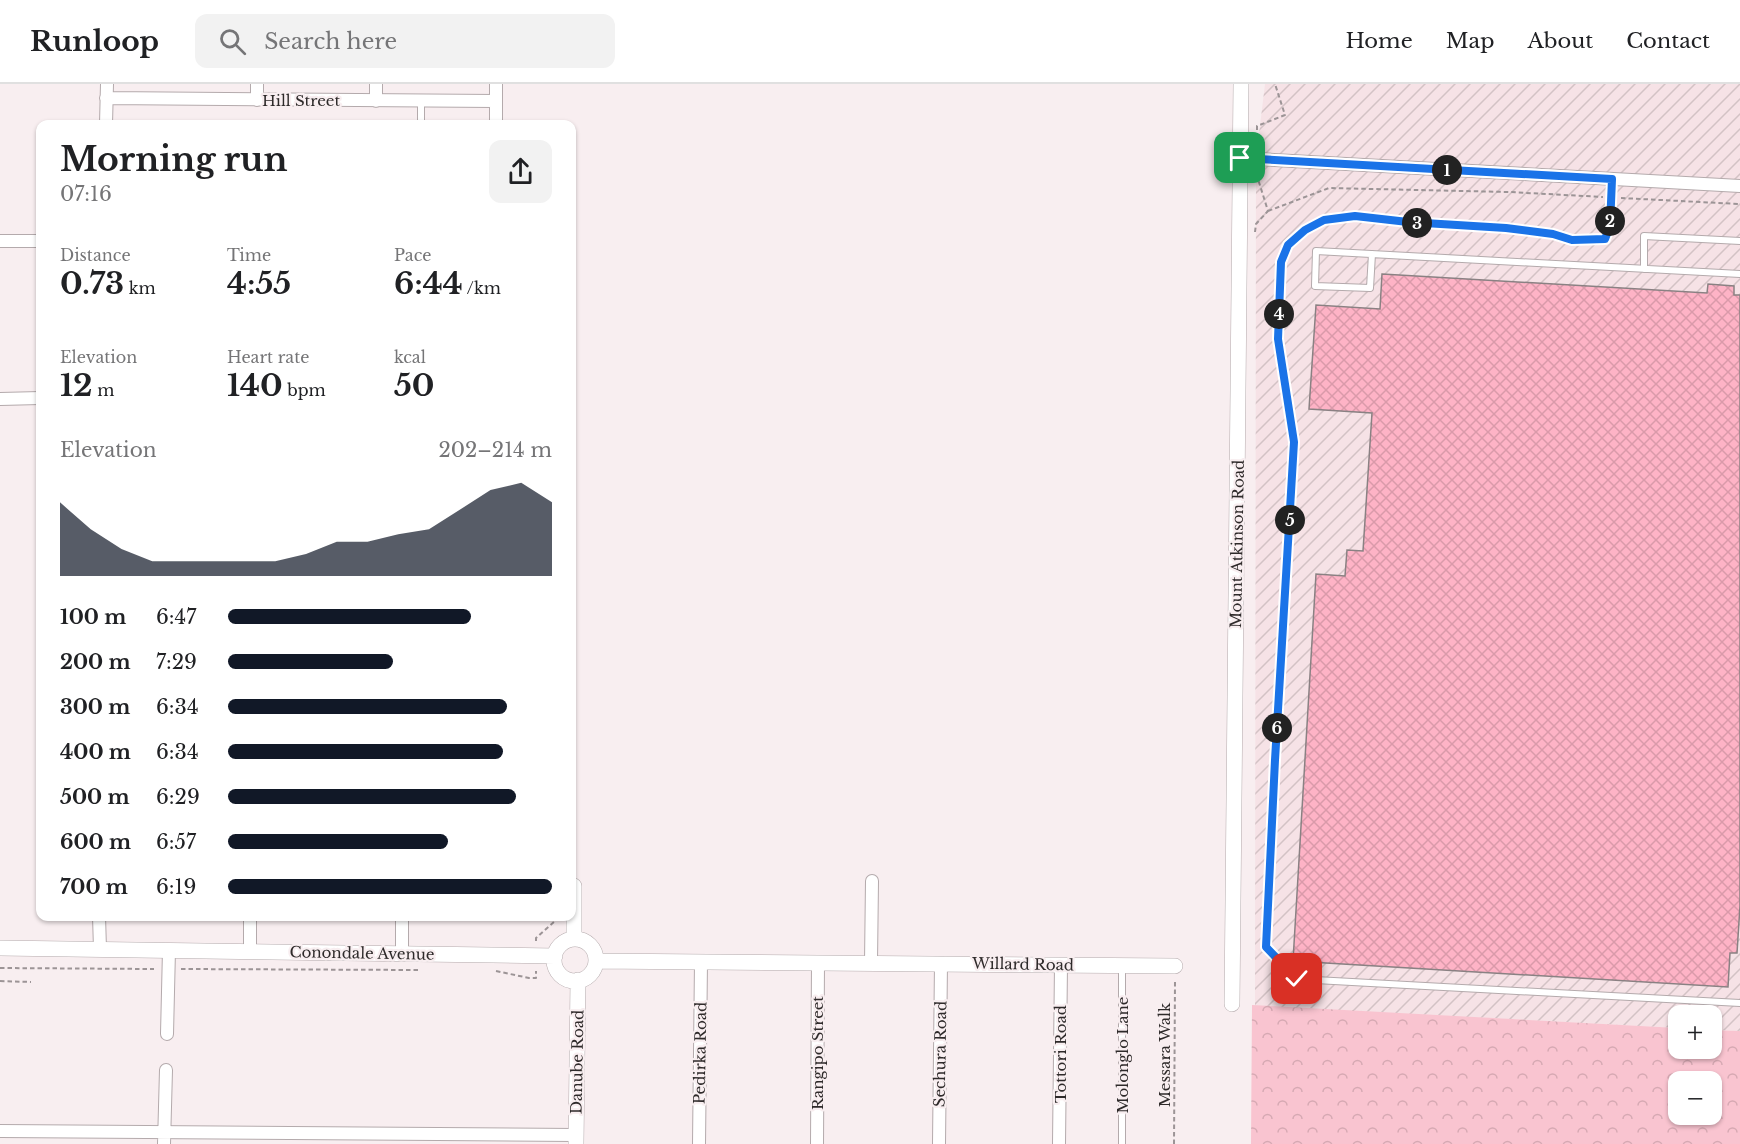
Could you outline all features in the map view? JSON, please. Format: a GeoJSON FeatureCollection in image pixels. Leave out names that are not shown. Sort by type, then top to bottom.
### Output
{"type":"FeatureCollection","features":[{"type":"Feature","properties":{"kind":"street"},"geometry":{"type":"LineString","coordinates":[[106,84],[106,120]]}},
{"type":"Feature","properties":{"kind":"street"},"geometry":{"type":"LineString","coordinates":[[256,100],[257,84]]}},
{"type":"Feature","properties":{"kind":"street"},"geometry":{"type":"LineString","coordinates":[[376,84],[376,101]]}},
{"type":"Feature","properties":{"kind":"street"},"geometry":{"type":"LineString","coordinates":[[496,84],[496,120]]}},
{"type":"Feature","properties":{"kind":"street","name":"Mount Atkinson Road"},"geometry":{"type":"LineString","coordinates":[[1232,1004],[1240,84]]}},
{"type":"Feature","properties":{"kind":"street","name":"Hill Street"},"geometry":{"type":"LineString","coordinates":[[106,99],[496,101]]}},
{"type":"Feature","properties":{"kind":"street"},"geometry":{"type":"LineString","coordinates":[[1240,158],[1740,186]]}},
{"type":"Feature","properties":{"kind":"street"},"geometry":{"type":"LineString","coordinates":[[0,241],[36,241]]}},
{"type":"Feature","properties":{"kind":"street"},"geometry":{"type":"LineString","coordinates":[[0,399],[36,398]]}},
{"type":"Feature","properties":{"kind":"street"},"geometry":{"type":"LineString","coordinates":[[871,962],[872,881]]}},
{"type":"Feature","properties":{"kind":"street"},"geometry":{"type":"LineString","coordinates":[[99,921],[100,949]]}},
{"type":"Feature","properties":{"kind":"street"},"geometry":{"type":"LineString","coordinates":[[250,921],[250,951]]}},
{"type":"Feature","properties":{"kind":"street"},"geometry":{"type":"LineString","coordinates":[[402,921],[402,954]]}},
{"type":"Feature","properties":{"kind":"street"},"geometry":{"type":"LineString","coordinates":[[574,921],[574,939]]}},
{"type":"Feature","properties":{"kind":"street"},"geometry":{"type":"LineString","coordinates":[[574,939],[581,940],[592,948],[596,961],[591,974],[578,981],[565,978],[560,974],[555,956],[562,944],[574,939]]}},
{"type":"Feature","properties":{"kind":"street","name":"Conondale Avenue"},"geometry":{"type":"LineString","coordinates":[[0,948],[555,956]]}},
{"type":"Feature","properties":{"kind":"street"},"geometry":{"type":"LineString","coordinates":[[167,1034],[170,950]]}},
{"type":"Feature","properties":{"kind":"street","name":"Willard Road"},"geometry":{"type":"LineString","coordinates":[[596,961],[1175,966]]}},
{"type":"Feature","properties":{"kind":"street","name":"Pedirka Road"},"geometry":{"type":"LineString","coordinates":[[699,1144],[700,962]]}},
{"type":"Feature","properties":{"kind":"street","name":"Rangipo Street"},"geometry":{"type":"LineString","coordinates":[[817,1144],[818,962]]}},
{"type":"Feature","properties":{"kind":"street","name":"Sechura Road"},"geometry":{"type":"LineString","coordinates":[[939,1144],[940,963]]}},
{"type":"Feature","properties":{"kind":"street","name":"Tottori Road"},"geometry":{"type":"LineString","coordinates":[[1059,1144],[1061,965]]}},
{"type":"Feature","properties":{"kind":"street","name":"Danube Road"},"geometry":{"type":"LineString","coordinates":[[576,1140],[578,981]]}},
{"type":"Feature","properties":{"kind":"street"},"geometry":{"type":"LineString","coordinates":[[164,1139],[166,1070]]}},
{"type":"Feature","properties":{"kind":"street"},"geometry":{"type":"LineString","coordinates":[[0,1131],[164,1139],[576,1140]]}},
{"type":"Feature","properties":{"kind":"lane"},"geometry":{"type":"LineString","coordinates":[[421,120],[422,101]]}},
{"type":"Feature","properties":{"kind":"lane"},"geometry":{"type":"LineString","coordinates":[[1612,179],[1610,226],[1605,239],[1572,240],[1553,234],[1506,228],[1355,216],[1324,220],[1305,230],[1288,245],[1281,262],[1278,339],[1294,442],[1266,947],[1297,979],[1740,1003]]}},
{"type":"Feature","properties":{"kind":"lane"},"geometry":{"type":"LineString","coordinates":[[1644,269],[1644,236],[1740,241]]}},
{"type":"Feature","properties":{"kind":"lane"},"geometry":{"type":"LineString","coordinates":[[1372,254],[1370,288],[1315,286],[1316,251],[1372,254],[1644,269],[1740,274]]}},
{"type":"Feature","properties":{"kind":"lane","name":"Molonglo Lane"},"geometry":{"type":"LineString","coordinates":[[1122,966],[1122,1144]]}},
{"type":"Feature","properties":{"kind":"path"},"geometry":{"type":"LineString","coordinates":[[1268,211],[1329,188],[1509,192],[1740,204]]}},
{"type":"Feature","properties":{"kind":"path"},"geometry":{"type":"LineString","coordinates":[[536,938],[555,921]]}},
{"type":"Feature","properties":{"kind":"path","name":"Messara Walk"},"geometry":{"type":"LineString","coordinates":[[1174,1144],[1175,966]]}},
{"type":"Feature","properties":{"kind":"path"},"geometry":{"type":"LineString","coordinates":[[0,968],[424,970]]}},
{"type":"Feature","properties":{"kind":"path"},"geometry":{"type":"LineString","coordinates":[[493,970],[536,978]]}},
{"type":"Feature","properties":{"kind":"path"},"geometry":{"type":"LineString","coordinates":[[0,981],[31,982]]}},
{"type":"Feature","properties":{"kind":"shaded area"},"geometry":{"type":"Polygon","coordinates":[[[1265,84],[1740,84],[1740,1031],[1722,1030],[1722,1005],[1668,1005],[1668,1027],[1255,1006],[1256,159],[1265,84]]]}},
{"type":"Feature","properties":{"kind":"green space"},"geometry":{"type":"Polygon","coordinates":[[[1252,1005],[1668,1027],[1668,1059],[1722,1059],[1722,1030],[1740,1031],[1740,1144],[1251,1144],[1252,1005]]]}},
{"type":"Feature","properties":{"kind":"building"},"geometry":{"type":"Polygon","coordinates":[[[1382,274],[1707,293],[1708,284],[1734,286],[1734,295],[1740,295],[1740,906],[1737,953],[1730,953],[1728,987],[1293,961],[1316,574],[1345,576],[1347,550],[1363,551],[1372,413],[1309,409],[1316,305],[1380,309],[1382,274]]]}},
{"type":"Feature","properties":{"kind":"route"},"geometry":{"type":"LineString","coordinates":[[1240,158],[1612,179],[1610,226],[1605,239],[1572,240],[1553,234],[1506,228],[1355,216],[1324,220],[1305,230],[1288,245],[1281,262],[1278,339],[1294,442],[1266,947],[1297,979]]}}]}
